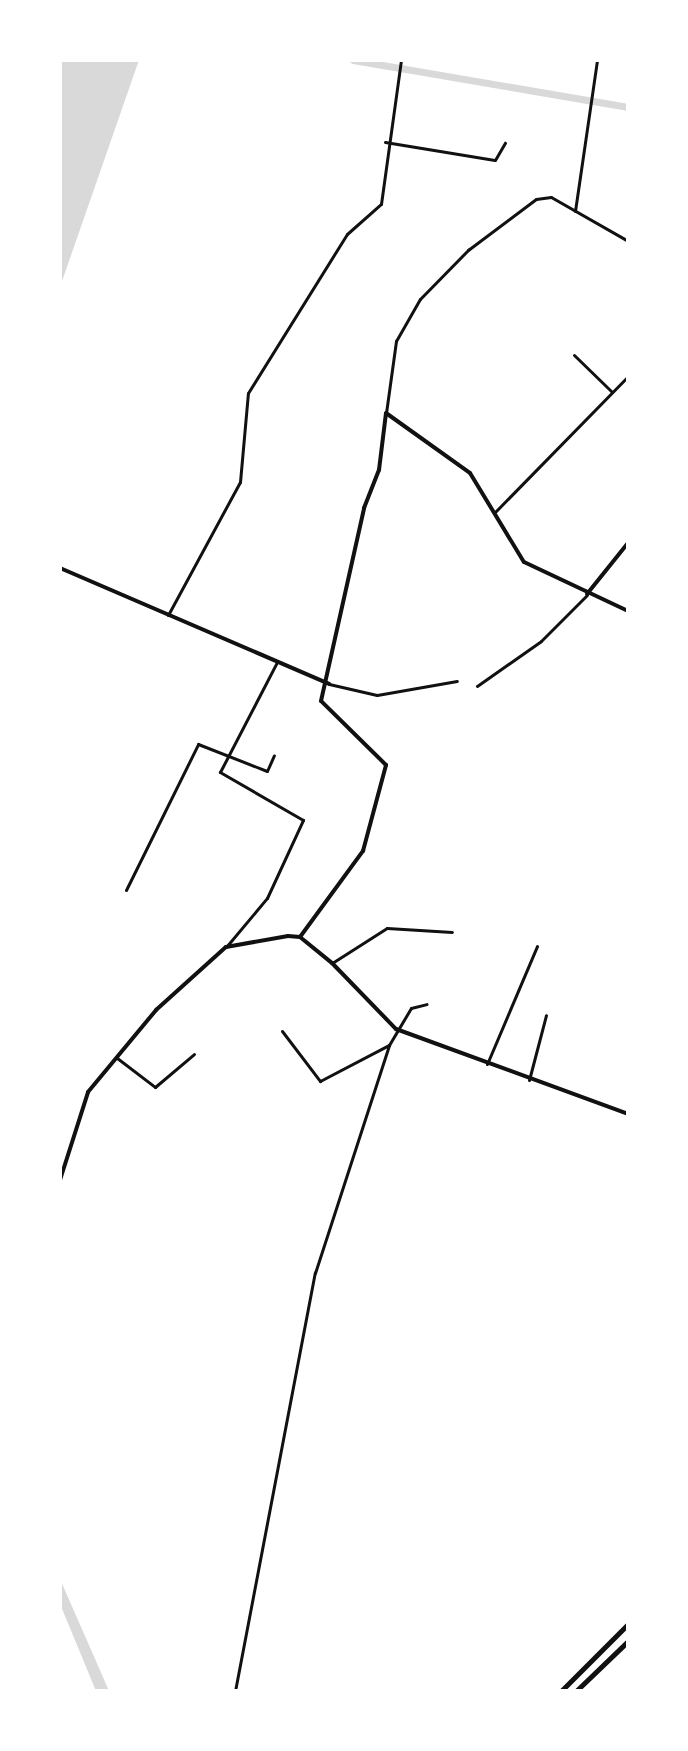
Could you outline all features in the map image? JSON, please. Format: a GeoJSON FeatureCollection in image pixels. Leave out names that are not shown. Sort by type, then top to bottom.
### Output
{"type":"FeatureCollection","features":[{"type":"Feature","properties":{"kind":"main road"},"geometry":{"type":"LineString","coordinates":[[561,1691],[628,1624]]}},
{"type":"Feature","properties":{"kind":"main road"},"geometry":{"type":"LineString","coordinates":[[576,1691],[628,1641]]}},
{"type":"Feature","properties":{"kind":"street"},"geometry":{"type":"LineString","coordinates":[[168,615],[240,482],[248,393],[347,234],[381,204],[385,142],[401,60]]}},
{"type":"Feature","properties":{"kind":"street"},"geometry":{"type":"LineString","coordinates":[[575,211],[597,60]]}},
{"type":"Feature","properties":{"kind":"street"},"geometry":{"type":"LineString","coordinates":[[385,142],[495,160],[505,143]]}},
{"type":"Feature","properties":{"kind":"street"},"geometry":{"type":"LineString","coordinates":[[226,947],[300,937],[363,851],[386,765],[361,733],[324,710],[386,413],[396,341],[420,299],[468,250],[536,199],[551,197],[628,241]]}},
{"type":"Feature","properties":{"kind":"street"},"geometry":{"type":"LineString","coordinates":[[574,355],[611,391]]}},
{"type":"Feature","properties":{"kind":"street"},"geometry":{"type":"LineString","coordinates":[[495,512],[628,376]]}},
{"type":"Feature","properties":{"kind":"street"},"geometry":{"type":"LineString","coordinates":[[386,413],[454,456],[495,512],[524,562],[628,611]]}},
{"type":"Feature","properties":{"kind":"street"},"geometry":{"type":"LineString","coordinates":[[477,686],[541,641],[587,594],[628,543]]}},
{"type":"Feature","properties":{"kind":"street"},"geometry":{"type":"LineString","coordinates":[[60,568],[329,684],[377,695],[457,681]]}},
{"type":"Feature","properties":{"kind":"street"},"geometry":{"type":"LineString","coordinates":[[60,1180],[88,1092],[190,975],[226,947],[267,898],[303,820],[221,778],[230,752],[277,662]]}},
{"type":"Feature","properties":{"kind":"street"},"geometry":{"type":"LineString","coordinates":[[126,890],[196,747],[230,752],[267,771],[274,755]]}},
{"type":"Feature","properties":{"kind":"street"},"geometry":{"type":"LineString","coordinates":[[332,963],[387,928],[452,932]]}},
{"type":"Feature","properties":{"kind":"street"},"geometry":{"type":"LineString","coordinates":[[300,937],[332,963],[396,1029],[628,1114]]}},
{"type":"Feature","properties":{"kind":"street"},"geometry":{"type":"LineString","coordinates":[[487,1064],[537,946]]}},
{"type":"Feature","properties":{"kind":"street"},"geometry":{"type":"LineString","coordinates":[[235,1691],[315,1273],[389,1045],[411,1008],[427,1004]]}},
{"type":"Feature","properties":{"kind":"street"},"geometry":{"type":"LineString","coordinates":[[529,1080],[546,1015]]}},
{"type":"Feature","properties":{"kind":"street"},"geometry":{"type":"LineString","coordinates":[[282,1031],[320,1081],[389,1045]]}},
{"type":"Feature","properties":{"kind":"street"},"geometry":{"type":"LineString","coordinates":[[116,1057],[155,1087],[194,1054]]}},
{"type":"Feature","properties":{"kind":"shaded area"},"geometry":{"type":"Polygon","coordinates":[[[60,60],[139,60],[60,287],[60,60]]]}},
{"type":"Feature","properties":{"kind":"shaded area"},"geometry":{"type":"Polygon","coordinates":[[[60,1579],[109,1691],[96,1691],[60,1604],[60,1579]]]}},
{"type":"Feature","properties":{"kind":"waterway"},"geometry":{"type":"LineString","coordinates":[[353,60],[628,107]]}}]}
